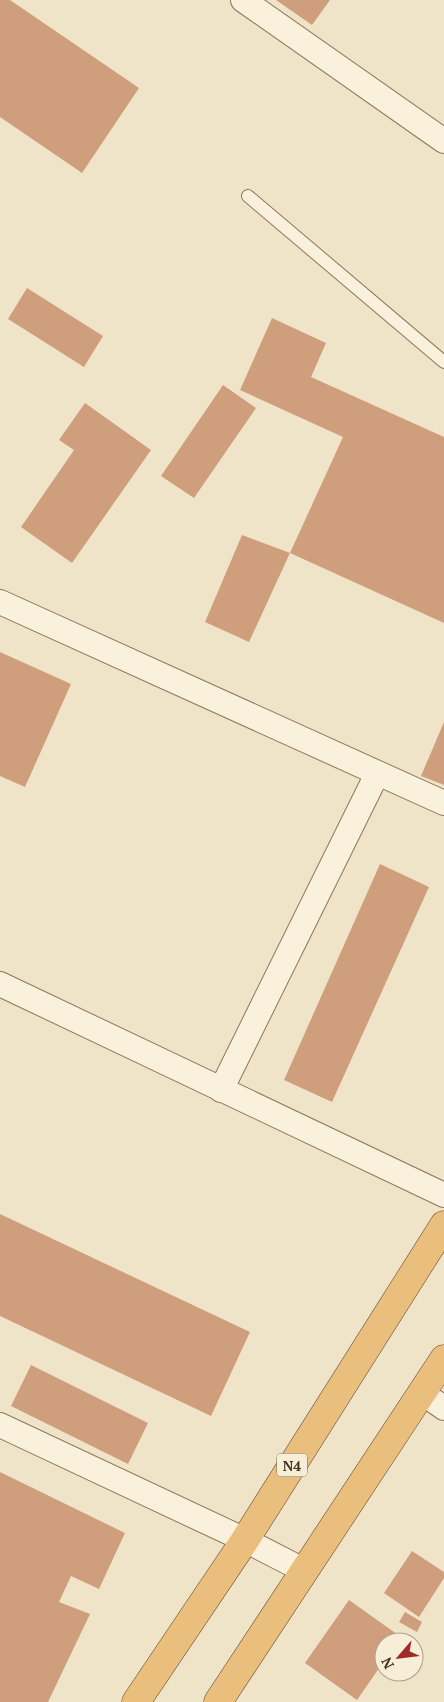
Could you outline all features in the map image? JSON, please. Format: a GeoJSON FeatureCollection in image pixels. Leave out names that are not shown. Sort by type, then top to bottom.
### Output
{"type":"FeatureCollection","features":[{"type":"Feature","properties":{"kind":"highway","name":"N4"},"geometry":{"type":"LineString","coordinates":[[136,1702],[245,1540],[444,1225]]}},
{"type":"Feature","properties":{"kind":"highway"},"geometry":{"type":"LineString","coordinates":[[218,1702],[444,1359]]}},
{"type":"Feature","properties":{"kind":"street"},"geometry":{"type":"LineString","coordinates":[[242,0],[444,141]]}},
{"type":"Feature","properties":{"kind":"street"},"geometry":{"type":"LineString","coordinates":[[0,602],[444,803]]}},
{"type":"Feature","properties":{"kind":"street"},"geometry":{"type":"LineString","coordinates":[[221,1090],[377,774]]}},
{"type":"Feature","properties":{"kind":"street"},"geometry":{"type":"LineString","coordinates":[[0,984],[444,1195]]}},
{"type":"Feature","properties":{"kind":"street"},"geometry":{"type":"LineString","coordinates":[[421,1392],[444,1408]]}},
{"type":"Feature","properties":{"kind":"street"},"geometry":{"type":"LineString","coordinates":[[0,1425],[245,1540],[305,1571]]}},
{"type":"Feature","properties":{"kind":"lane"},"geometry":{"type":"LineString","coordinates":[[248,196],[444,362]]}},
{"type":"Feature","properties":{"kind":"building"},"geometry":{"type":"Polygon","coordinates":[[[0,0],[10,0],[139,88],[82,173],[0,117],[0,0]]]}},
{"type":"Feature","properties":{"kind":"building"},"geometry":{"type":"Polygon","coordinates":[[[276,0],[330,0],[312,25],[276,0]]]}},
{"type":"Feature","properties":{"kind":"building"},"geometry":{"type":"Polygon","coordinates":[[[27,288],[103,336],[84,367],[8,319],[27,288]]]}},
{"type":"Feature","properties":{"kind":"building"},"geometry":{"type":"Polygon","coordinates":[[[272,318],[326,343],[311,377],[444,437],[444,623],[290,553],[343,437],[240,390],[272,318]]]}},
{"type":"Feature","properties":{"kind":"building"},"geometry":{"type":"Polygon","coordinates":[[[223,385],[256,408],[194,498],[161,476],[223,385]]]}},
{"type":"Feature","properties":{"kind":"building"},"geometry":{"type":"Polygon","coordinates":[[[85,403],[151,450],[72,563],[21,527],[74,450],[59,440],[85,403]]]}},
{"type":"Feature","properties":{"kind":"building"},"geometry":{"type":"Polygon","coordinates":[[[242,535],[290,553],[249,642],[205,622],[242,535]]]}},
{"type":"Feature","properties":{"kind":"building"},"geometry":{"type":"Polygon","coordinates":[[[0,652],[71,684],[25,787],[0,776],[0,652]]]}},
{"type":"Feature","properties":{"kind":"building"},"geometry":{"type":"Polygon","coordinates":[[[444,722],[444,785],[421,776],[444,722]]]}},
{"type":"Feature","properties":{"kind":"building"},"geometry":{"type":"Polygon","coordinates":[[[380,864],[429,887],[332,1102],[284,1080],[380,864]]]}},
{"type":"Feature","properties":{"kind":"building"},"geometry":{"type":"Polygon","coordinates":[[[0,1214],[250,1332],[211,1416],[0,1316],[0,1214]]]}},
{"type":"Feature","properties":{"kind":"building"},"geometry":{"type":"Polygon","coordinates":[[[31,1365],[148,1423],[128,1464],[11,1406],[31,1365]]]}},
{"type":"Feature","properties":{"kind":"building"},"geometry":{"type":"Polygon","coordinates":[[[0,1472],[125,1533],[99,1589],[71,1576],[59,1602],[90,1614],[48,1702],[0,1702],[0,1472]]]}},
{"type":"Feature","properties":{"kind":"building"},"geometry":{"type":"Polygon","coordinates":[[[412,1551],[444,1572],[444,1578],[419,1617],[384,1593],[412,1551]]]}},
{"type":"Feature","properties":{"kind":"building"},"geometry":{"type":"Polygon","coordinates":[[[349,1600],[394,1632],[374,1632],[374,1675],[357,1700],[305,1663],[349,1600]]]}},
{"type":"Feature","properties":{"kind":"building"},"geometry":{"type":"Polygon","coordinates":[[[405,1612],[422,1622],[417,1632],[399,1622],[405,1612]]]}}]}
